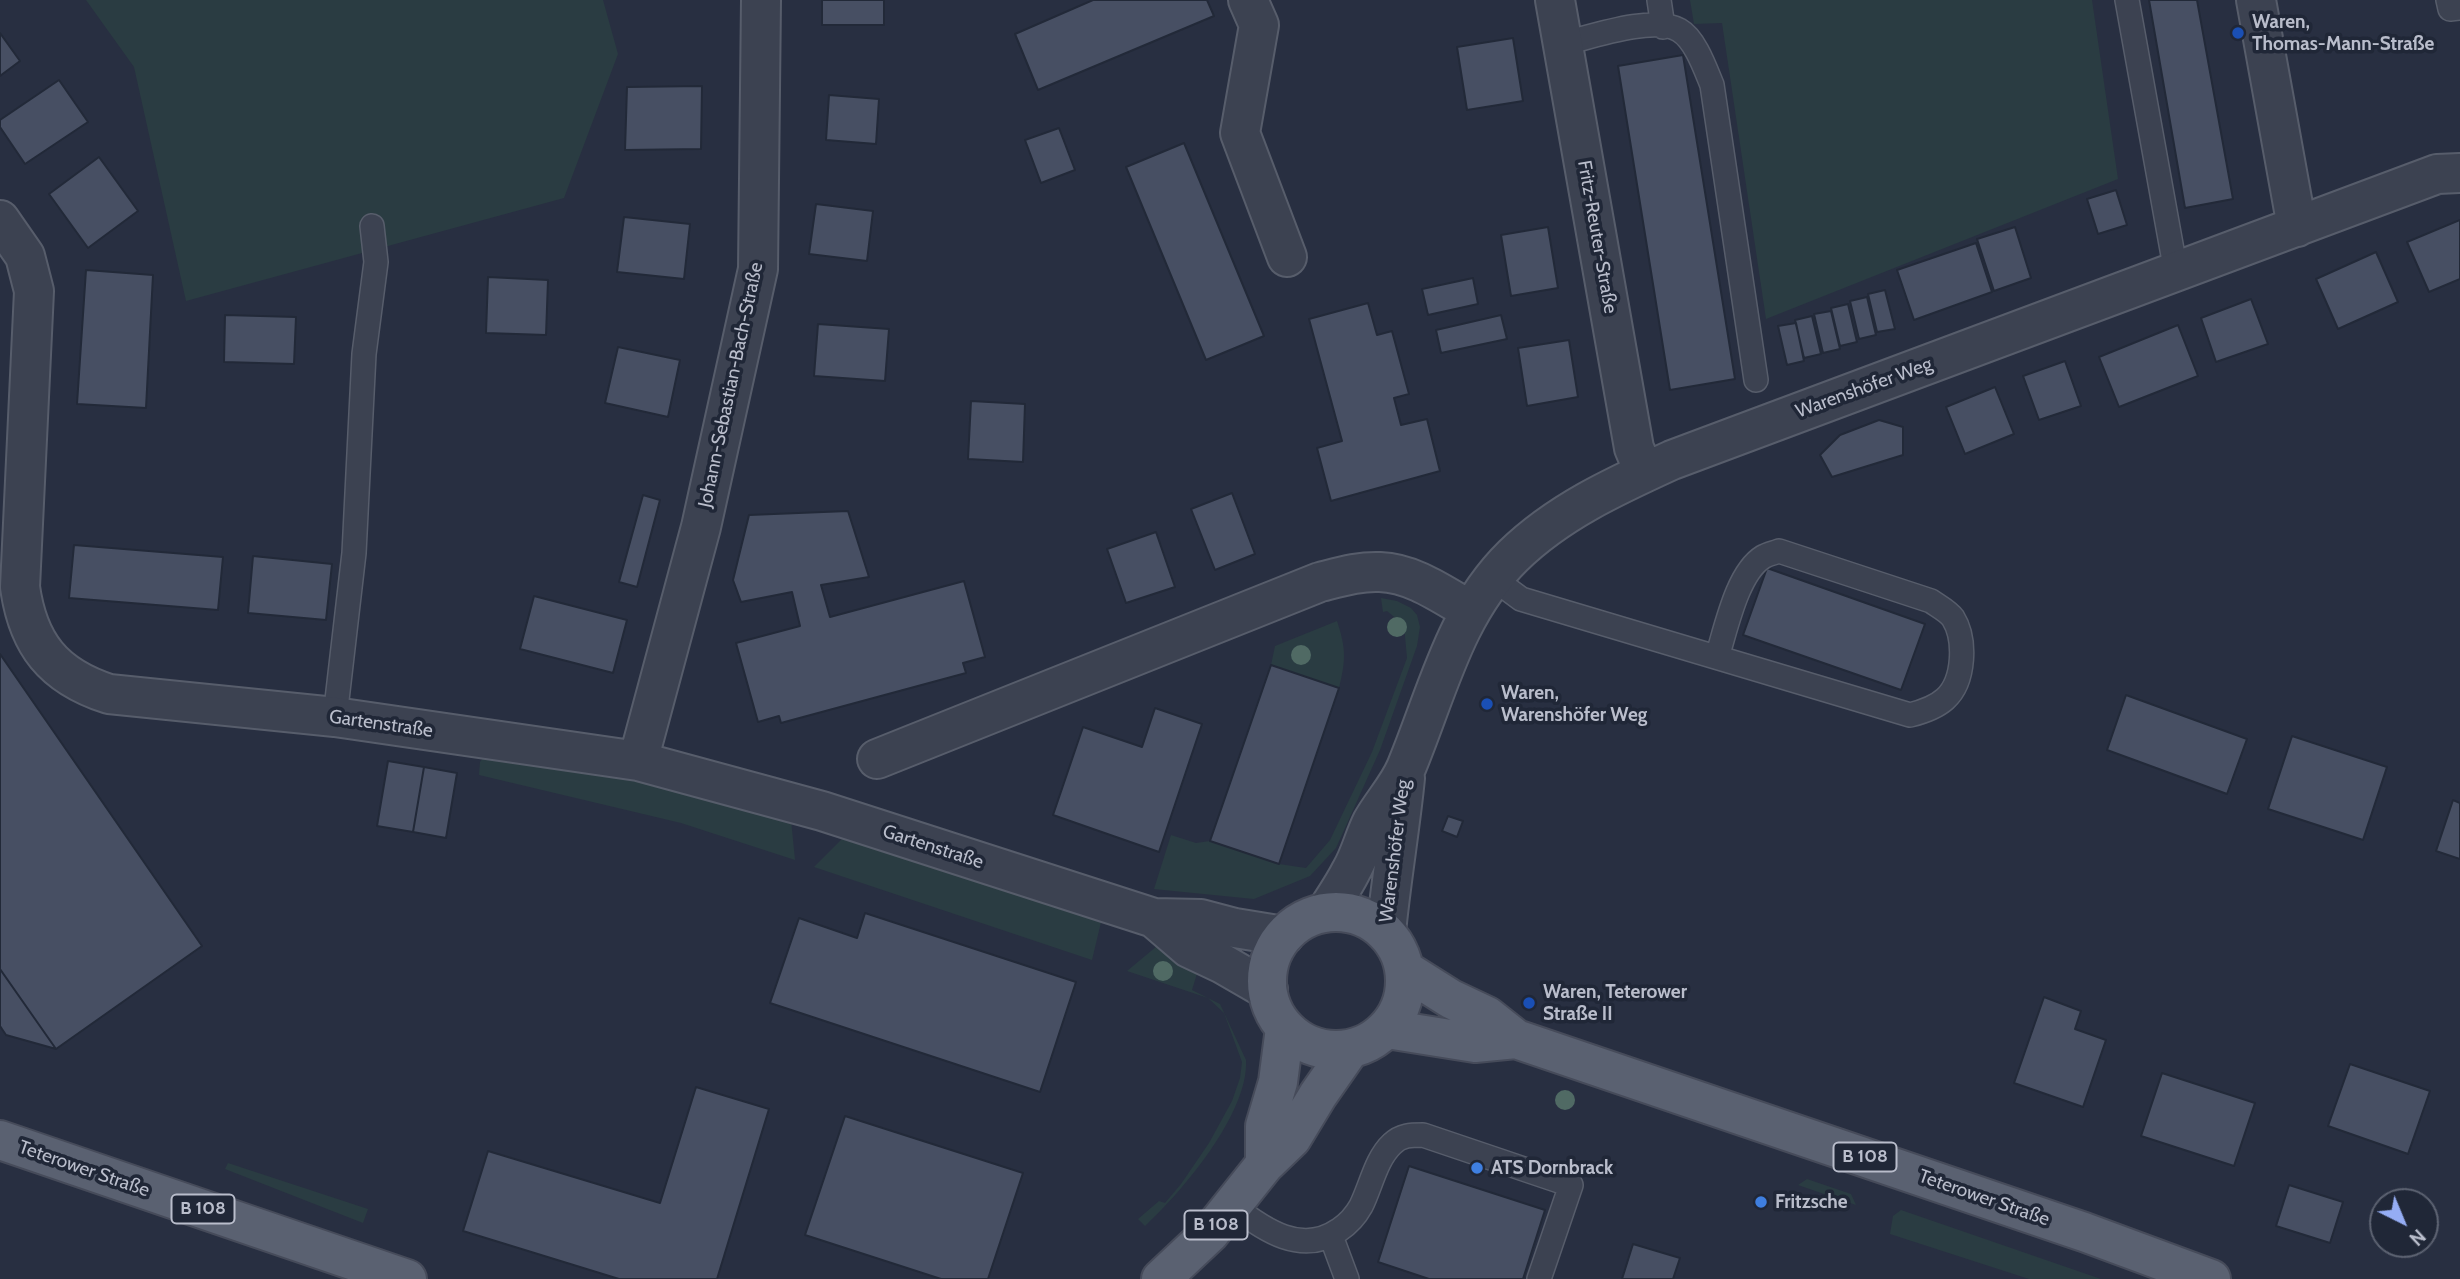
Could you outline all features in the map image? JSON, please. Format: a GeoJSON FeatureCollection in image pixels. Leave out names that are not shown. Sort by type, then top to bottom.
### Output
{"type":"FeatureCollection","features":[{"type":"Feature","properties":{"kind":"main road"},"geometry":{"type":"LineString","coordinates":[[1350,1049],[1315,1047],[1300,1040],[1285,1028],[1276,1015],[1268,990],[1267,972],[1272,954],[1284,936],[1297,924],[1326,912],[1346,912],[1367,919],[1385,932],[1395,944],[1405,970],[1405,991],[1400,1010],[1387,1029]]}},
{"type":"Feature","properties":{"kind":"main road","name":"Teterower Straße"},"geometry":{"type":"LineString","coordinates":[[1405,970],[1451,999],[1487,1016],[1516,1039],[2071,1227],[2211,1279]]}},
{"type":"Feature","properties":{"kind":"main road"},"geometry":{"type":"LineString","coordinates":[[1265,1164],[1265,1126],[1278,1082],[1285,1028]]}},
{"type":"Feature","properties":{"kind":"main road","name":"Teterower Straße"},"geometry":{"type":"LineString","coordinates":[[1387,1029],[1475,1043],[1516,1039]]}},
{"type":"Feature","properties":{"kind":"main road","name":"B 108"},"geometry":{"type":"LineString","coordinates":[[1161,1279],[1210,1233],[1265,1164],[1292,1138],[1350,1049],[1363,1045],[1387,1029]]}},
{"type":"Feature","properties":{"kind":"main road","name":"Teterower Straße"},"geometry":{"type":"LineString","coordinates":[[0,1140],[407,1279]]}},
{"type":"Feature","properties":{"kind":"street","name":"Johann-Sebastian-Bach-Straße"},"geometry":{"type":"LineString","coordinates":[[638,761],[701,527],[758,270],[761,0]]}},
{"type":"Feature","properties":{"kind":"street"},"geometry":{"type":"LineString","coordinates":[[1248,0],[1259,26],[1240,133],[1287,257]]}},
{"type":"Feature","properties":{"kind":"street","name":"Fritz-Reuter-Straße"},"geometry":{"type":"LineString","coordinates":[[1555,0],[1634,448],[1644,472]]}},
{"type":"Feature","properties":{"kind":"street"},"geometry":{"type":"LineString","coordinates":[[2256,0],[2297,227]]}},
{"type":"Feature","properties":{"kind":"street","name":"Warenshöfer Weg"},"geometry":{"type":"LineString","coordinates":[[1326,912],[1352,870],[1372,823],[1405,770],[1437,682],[1471,611],[1513,557],[1574,509],[1644,472],[1706,447],[2438,174],[2460,173]]}},
{"type":"Feature","properties":{"kind":"street","name":"Gartenstraße"},"geometry":{"type":"LineString","coordinates":[[0,220],[24,256],[34,291],[20,587],[24,614],[46,655],[66,674],[87,687],[108,694],[335,717],[638,761],[822,811],[1154,918],[1201,919],[1284,936]]}},
{"type":"Feature","properties":{"kind":"street"},"geometry":{"type":"LineString","coordinates":[[877,759],[1320,582],[1360,573],[1404,575],[1471,611]]}},
{"type":"Feature","properties":{"kind":"street","name":"Warenshöfer Weg"},"geometry":{"type":"LineString","coordinates":[[1385,932],[1390,881],[1400,834],[1405,770]]}},
{"type":"Feature","properties":{"kind":"street","name":"Gartenstraße"},"geometry":{"type":"LineString","coordinates":[[1154,918],[1189,948],[1268,990]]}},
{"type":"Feature","properties":{"kind":"lane"},"geometry":{"type":"LineString","coordinates":[[1659,0],[1663,27]]}},
{"type":"Feature","properties":{"kind":"lane"},"geometry":{"type":"LineString","coordinates":[[2127,0],[2176,272]]}},
{"type":"Feature","properties":{"kind":"lane"},"geometry":{"type":"LineString","coordinates":[[2448,0],[2450,9],[2460,8]]}},
{"type":"Feature","properties":{"kind":"lane"},"geometry":{"type":"LineString","coordinates":[[1562,44],[1647,23],[1679,30],[1699,53],[1712,85],[1756,380]]}},
{"type":"Feature","properties":{"kind":"lane"},"geometry":{"type":"LineString","coordinates":[[335,717],[354,554],[364,354],[376,262],[372,226]]}},
{"type":"Feature","properties":{"kind":"lane"},"geometry":{"type":"LineString","coordinates":[[1494,579],[1521,599],[1910,715],[1926,710],[1946,698],[1959,674],[1962,640],[1951,615],[1931,601],[1779,551],[1764,556],[1751,568],[1741,587],[1717,657]]}},
{"type":"Feature","properties":{"kind":"lane"},"geometry":{"type":"LineString","coordinates":[[1233,1206],[1255,1223],[1285,1239],[1308,1242],[1331,1236],[1345,1226],[1359,1209],[1382,1158],[1393,1143],[1407,1135],[1423,1135],[1571,1185],[1539,1279]]}},
{"type":"Feature","properties":{"kind":"lane"},"geometry":{"type":"LineString","coordinates":[[1331,1236],[1347,1279]]}},
{"type":"Feature","properties":{"kind":"shaded area"},"geometry":{"type":"Polygon","coordinates":[[[86,0],[603,0],[618,54],[564,198],[186,301],[134,67],[86,0]]]}},
{"type":"Feature","properties":{"kind":"shaded area"},"geometry":{"type":"Polygon","coordinates":[[[1690,0],[2092,0],[2118,179],[1766,319],[1722,23],[1694,24],[1690,0]]]}},
{"type":"Feature","properties":{"kind":"shaded area"},"geometry":{"type":"Polygon","coordinates":[[[1381,598],[1397,601],[1411,608],[1417,615],[1420,627],[1417,646],[1380,750],[1336,848],[1310,876],[1254,899],[1154,889],[1171,835],[1196,843],[1210,841],[1279,864],[1306,868],[1330,840],[1372,752],[1407,658],[1404,625],[1387,611],[1383,612],[1381,598]]]}},
{"type":"Feature","properties":{"kind":"shaded area"},"geometry":{"type":"Polygon","coordinates":[[[1337,621],[1344,654],[1339,688],[1271,665],[1275,646],[1337,621]]]}},
{"type":"Feature","properties":{"kind":"shaded area"},"geometry":{"type":"Polygon","coordinates":[[[488,751],[634,780],[791,820],[795,860],[681,823],[479,775],[480,762],[488,751]]]}},
{"type":"Feature","properties":{"kind":"shaded area"},"geometry":{"type":"Polygon","coordinates":[[[845,836],[1102,918],[1092,960],[814,867],[845,836]]]}},
{"type":"Feature","properties":{"kind":"shaded area"},"geometry":{"type":"Polygon","coordinates":[[[1157,946],[1199,967],[1192,990],[1208,998],[1127,971],[1157,946]]]}},
{"type":"Feature","properties":{"kind":"shaded area"},"geometry":{"type":"Polygon","coordinates":[[[1208,998],[1220,1004],[1246,1060],[1244,1081],[1237,1104],[1210,1150],[1177,1193],[1145,1226],[1138,1219],[1159,1201],[1165,1203],[1209,1143],[1232,1101],[1242,1062],[1224,1013],[1208,998]]]}},
{"type":"Feature","properties":{"kind":"shaded area"},"geometry":{"type":"Polygon","coordinates":[[[228,1163],[368,1209],[363,1223],[225,1169],[228,1163]]]}},
{"type":"Feature","properties":{"kind":"shaded area"},"geometry":{"type":"Polygon","coordinates":[[[1807,1179],[1851,1194],[1856,1205],[1798,1185],[1807,1179]]]}},
{"type":"Feature","properties":{"kind":"shaded area"},"geometry":{"type":"Polygon","coordinates":[[[1901,1210],[2101,1279],[2029,1279],[1890,1234],[1893,1216],[1901,1210]]]}},
{"type":"Feature","properties":{"kind":"building"},"geometry":{"type":"Polygon","coordinates":[[[822,0],[884,0],[884,25],[822,25],[822,0]]]}},
{"type":"Feature","properties":{"kind":"building"},"geometry":{"type":"Polygon","coordinates":[[[1093,0],[1207,0],[1214,16],[1038,90],[1015,34],[1093,0]]]}},
{"type":"Feature","properties":{"kind":"building"},"geometry":{"type":"Polygon","coordinates":[[[2149,0],[2197,0],[2233,199],[2185,208],[2149,0]]]}},
{"type":"Feature","properties":{"kind":"building"},"geometry":{"type":"Polygon","coordinates":[[[0,33],[20,61],[0,76],[0,33]]]}},
{"type":"Feature","properties":{"kind":"building"},"geometry":{"type":"Polygon","coordinates":[[[1513,38],[1523,101],[1467,110],[1457,47],[1513,38]]]}},
{"type":"Feature","properties":{"kind":"building"},"geometry":{"type":"Polygon","coordinates":[[[1683,55],[1735,379],[1670,390],[1618,66],[1683,55]]]}},
{"type":"Feature","properties":{"kind":"building"},"geometry":{"type":"Polygon","coordinates":[[[59,80],[88,122],[25,164],[0,127],[0,120],[59,80]]]}},
{"type":"Feature","properties":{"kind":"building"},"geometry":{"type":"Polygon","coordinates":[[[702,86],[701,149],[625,150],[627,87],[702,86]]]}},
{"type":"Feature","properties":{"kind":"building"},"geometry":{"type":"Polygon","coordinates":[[[829,95],[879,99],[876,144],[826,140],[829,95]]]}},
{"type":"Feature","properties":{"kind":"building"},"geometry":{"type":"Polygon","coordinates":[[[1059,128],[1075,170],[1041,183],[1025,140],[1059,128]]]}},
{"type":"Feature","properties":{"kind":"building"},"geometry":{"type":"Polygon","coordinates":[[[1184,143],[1264,336],[1206,360],[1126,167],[1184,143]]]}},
{"type":"Feature","properties":{"kind":"building"},"geometry":{"type":"Polygon","coordinates":[[[99,157],[138,211],[88,248],[49,194],[99,157]]]}},
{"type":"Feature","properties":{"kind":"building"},"geometry":{"type":"Polygon","coordinates":[[[2116,190],[2127,225],[2098,234],[2087,199],[2116,190]]]}},
{"type":"Feature","properties":{"kind":"building"},"geometry":{"type":"Polygon","coordinates":[[[816,204],[873,211],[867,261],[809,254],[816,204]]]}},
{"type":"Feature","properties":{"kind":"building"},"geometry":{"type":"Polygon","coordinates":[[[624,217],[690,224],[684,279],[617,272],[624,217]]]}},
{"type":"Feature","properties":{"kind":"building"},"geometry":{"type":"Polygon","coordinates":[[[2460,220],[2460,279],[2429,292],[2407,242],[2460,220]]]}},
{"type":"Feature","properties":{"kind":"building"},"geometry":{"type":"Polygon","coordinates":[[[1548,227],[1558,288],[1511,296],[1501,235],[1548,227]]]}},
{"type":"Feature","properties":{"kind":"building"},"geometry":{"type":"Polygon","coordinates":[[[2015,227],[2031,278],[1994,291],[1977,239],[2015,227]]]}},
{"type":"Feature","properties":{"kind":"building"},"geometry":{"type":"Polygon","coordinates":[[[1976,243],[1992,292],[1914,320],[1897,270],[1976,243]]]}},
{"type":"Feature","properties":{"kind":"building"},"geometry":{"type":"Polygon","coordinates":[[[2376,252],[2398,302],[2338,329],[2316,279],[2376,252]]]}},
{"type":"Feature","properties":{"kind":"building"},"geometry":{"type":"Polygon","coordinates":[[[86,270],[153,275],[146,408],[77,404],[86,270]]]}},
{"type":"Feature","properties":{"kind":"building"},"geometry":{"type":"Polygon","coordinates":[[[488,277],[548,280],[546,335],[486,333],[488,277]]]}},
{"type":"Feature","properties":{"kind":"building"},"geometry":{"type":"Polygon","coordinates":[[[1473,278],[1478,304],[1428,315],[1422,289],[1473,278]]]}},
{"type":"Feature","properties":{"kind":"building"},"geometry":{"type":"Polygon","coordinates":[[[1885,290],[1895,329],[1877,332],[1868,294],[1885,290]]]}},
{"type":"Feature","properties":{"kind":"building"},"geometry":{"type":"Polygon","coordinates":[[[1867,297],[1876,335],[1859,339],[1850,301],[1867,297]]]}},
{"type":"Feature","properties":{"kind":"building"},"geometry":{"type":"Polygon","coordinates":[[[2251,299],[2268,344],[2216,362],[2201,318],[2251,299]]]}},
{"type":"Feature","properties":{"kind":"building"},"geometry":{"type":"Polygon","coordinates":[[[1368,303],[1377,335],[1392,331],[1409,394],[1394,398],[1401,425],[1427,419],[1440,471],[1331,501],[1317,448],[1342,441],[1309,319],[1368,303]]]}},
{"type":"Feature","properties":{"kind":"building"},"geometry":{"type":"Polygon","coordinates":[[[1848,304],[1857,342],[1840,346],[1831,308],[1848,304]]]}},
{"type":"Feature","properties":{"kind":"building"},"geometry":{"type":"Polygon","coordinates":[[[1831,311],[1840,349],[1823,353],[1814,314],[1831,311]]]}},
{"type":"Feature","properties":{"kind":"building"},"geometry":{"type":"Polygon","coordinates":[[[225,315],[296,317],[294,364],[224,362],[225,315]]]}},
{"type":"Feature","properties":{"kind":"building"},"geometry":{"type":"Polygon","coordinates":[[[1501,315],[1507,339],[1441,353],[1436,330],[1501,315]]]}},
{"type":"Feature","properties":{"kind":"building"},"geometry":{"type":"Polygon","coordinates":[[[1812,316],[1821,354],[1804,358],[1795,320],[1812,316]]]}},
{"type":"Feature","properties":{"kind":"building"},"geometry":{"type":"Polygon","coordinates":[[[1796,323],[1804,361],[1787,365],[1778,326],[1796,323]]]}},
{"type":"Feature","properties":{"kind":"building"},"geometry":{"type":"Polygon","coordinates":[[[818,324],[889,329],[885,381],[814,376],[818,324]]]}},
{"type":"Feature","properties":{"kind":"building"},"geometry":{"type":"Polygon","coordinates":[[[2178,325],[2198,376],[2119,407],[2099,357],[2178,325]]]}},
{"type":"Feature","properties":{"kind":"building"},"geometry":{"type":"Polygon","coordinates":[[[1569,340],[1578,397],[1527,406],[1518,348],[1569,340]]]}},
{"type":"Feature","properties":{"kind":"building"},"geometry":{"type":"Polygon","coordinates":[[[618,347],[680,360],[668,417],[605,403],[618,347]]]}},
{"type":"Feature","properties":{"kind":"building"},"geometry":{"type":"Polygon","coordinates":[[[2065,361],[2081,406],[2039,420],[2023,376],[2065,361]]]}},
{"type":"Feature","properties":{"kind":"building"},"geometry":{"type":"Polygon","coordinates":[[[1995,387],[2014,434],[1965,454],[1946,407],[1995,387]]]}},
{"type":"Feature","properties":{"kind":"building"},"geometry":{"type":"Polygon","coordinates":[[[971,401],[1025,404],[1023,462],[968,459],[971,401]]]}},
{"type":"Feature","properties":{"kind":"building"},"geometry":{"type":"Polygon","coordinates":[[[1879,420],[1903,427],[1903,455],[1832,477],[1820,455],[1840,435],[1879,420]]]}},
{"type":"Feature","properties":{"kind":"building"},"geometry":{"type":"Polygon","coordinates":[[[1232,493],[1255,554],[1215,570],[1191,509],[1232,493]]]}},
{"type":"Feature","properties":{"kind":"building"},"geometry":{"type":"Polygon","coordinates":[[[643,495],[660,500],[637,587],[619,582],[643,495]]]}},
{"type":"Feature","properties":{"kind":"building"},"geometry":{"type":"Polygon","coordinates":[[[848,511],[869,577],[821,585],[830,617],[964,581],[985,657],[963,663],[966,673],[781,723],[779,716],[758,722],[736,643],[800,626],[792,592],[741,602],[733,580],[749,515],[848,511]]]}},
{"type":"Feature","properties":{"kind":"building"},"geometry":{"type":"Polygon","coordinates":[[[1156,532],[1175,587],[1126,603],[1107,549],[1156,532]]]}},
{"type":"Feature","properties":{"kind":"building"},"geometry":{"type":"Polygon","coordinates":[[[74,545],[223,557],[218,610],[69,598],[74,545]]]}},
{"type":"Feature","properties":{"kind":"building"},"geometry":{"type":"Polygon","coordinates":[[[253,556],[332,564],[326,620],[248,613],[253,556]]]}},
{"type":"Feature","properties":{"kind":"building"},"geometry":{"type":"Polygon","coordinates":[[[1767,568],[1925,624],[1901,690],[1743,635],[1767,568]]]}},
{"type":"Feature","properties":{"kind":"building"},"geometry":{"type":"Polygon","coordinates":[[[534,596],[627,620],[613,673],[520,649],[534,596]]]}},
{"type":"Feature","properties":{"kind":"building"},"geometry":{"type":"Polygon","coordinates":[[[0,654],[202,946],[56,1049],[0,969],[0,654]]]}},
{"type":"Feature","properties":{"kind":"building"},"geometry":{"type":"Polygon","coordinates":[[[1271,665],[1339,688],[1279,864],[1210,841],[1271,665]]]}},
{"type":"Feature","properties":{"kind":"building"},"geometry":{"type":"Polygon","coordinates":[[[2126,695],[2247,739],[2227,794],[2107,750],[2126,695]]]}},
{"type":"Feature","properties":{"kind":"building"},"geometry":{"type":"Polygon","coordinates":[[[1155,708],[1202,724],[1159,852],[1053,815],[1083,727],[1142,747],[1155,708]]]}},
{"type":"Feature","properties":{"kind":"building"},"geometry":{"type":"Polygon","coordinates":[[[2292,736],[2387,767],[2363,840],[2268,809],[2292,736]]]}},
{"type":"Feature","properties":{"kind":"building"},"geometry":{"type":"Polygon","coordinates":[[[388,761],[424,767],[413,832],[377,826],[388,761]]]}},
{"type":"Feature","properties":{"kind":"building"},"geometry":{"type":"Polygon","coordinates":[[[424,767],[457,773],[446,838],[413,832],[424,767]]]}},
{"type":"Feature","properties":{"kind":"building"},"geometry":{"type":"Polygon","coordinates":[[[2453,800],[2460,803],[2460,859],[2436,851],[2453,800]]]}},
{"type":"Feature","properties":{"kind":"building"},"geometry":{"type":"Polygon","coordinates":[[[1448,816],[1463,821],[1457,837],[1442,831],[1448,816]]]}},
{"type":"Feature","properties":{"kind":"building"},"geometry":{"type":"Polygon","coordinates":[[[865,913],[1076,982],[1040,1092],[770,1003],[799,918],[857,938],[865,913]]]}},
{"type":"Feature","properties":{"kind":"building"},"geometry":{"type":"Polygon","coordinates":[[[0,969],[56,1049],[6,1035],[0,1026],[0,969]]]}},
{"type":"Feature","properties":{"kind":"building"},"geometry":{"type":"Polygon","coordinates":[[[2044,997],[2081,1011],[2075,1029],[2106,1040],[2083,1107],[2014,1083],[2044,997]]]}},
{"type":"Feature","properties":{"kind":"building"},"geometry":{"type":"Polygon","coordinates":[[[2350,1064],[2430,1091],[2408,1154],[2328,1126],[2350,1064]]]}},
{"type":"Feature","properties":{"kind":"building"},"geometry":{"type":"Polygon","coordinates":[[[2162,1073],[2255,1103],[2234,1166],[2141,1136],[2162,1073]]]}},
{"type":"Feature","properties":{"kind":"building"},"geometry":{"type":"Polygon","coordinates":[[[696,1087],[769,1109],[717,1279],[619,1279],[463,1231],[488,1151],[660,1203],[696,1087]]]}},
{"type":"Feature","properties":{"kind":"building"},"geometry":{"type":"Polygon","coordinates":[[[845,1116],[1023,1173],[988,1279],[941,1279],[805,1235],[845,1116]]]}},
{"type":"Feature","properties":{"kind":"building"},"geometry":{"type":"Polygon","coordinates":[[[1409,1166],[1545,1210],[1523,1279],[1429,1279],[1378,1262],[1409,1166]]]}},
{"type":"Feature","properties":{"kind":"building"},"geometry":{"type":"Polygon","coordinates":[[[2289,1185],[2343,1202],[2330,1243],[2276,1226],[2289,1185]]]}},
{"type":"Feature","properties":{"kind":"building"},"geometry":{"type":"Polygon","coordinates":[[[1633,1244],[1680,1258],[1673,1279],[1622,1279],[1633,1244]]]}},
{"type":"Feature","properties":{"kind":"place","name":"Waren, Thomas-Mann-Straße"},"geometry":{"type":"Point","coordinates":[2238,33]}},
{"type":"Feature","properties":{"kind":"place","name":"Waren, Warenshöfer Weg"},"geometry":{"type":"Point","coordinates":[1487,704]}},
{"type":"Feature","properties":{"kind":"place","name":"Waren, Teterower Straße II"},"geometry":{"type":"Point","coordinates":[1529,1003]}},
{"type":"Feature","properties":{"kind":"place","name":"ATS Dornbrack"},"geometry":{"type":"Point","coordinates":[1477,1168]}},
{"type":"Feature","properties":{"kind":"place","name":"Fritzsche"},"geometry":{"type":"Point","coordinates":[1761,1202]}}]}
